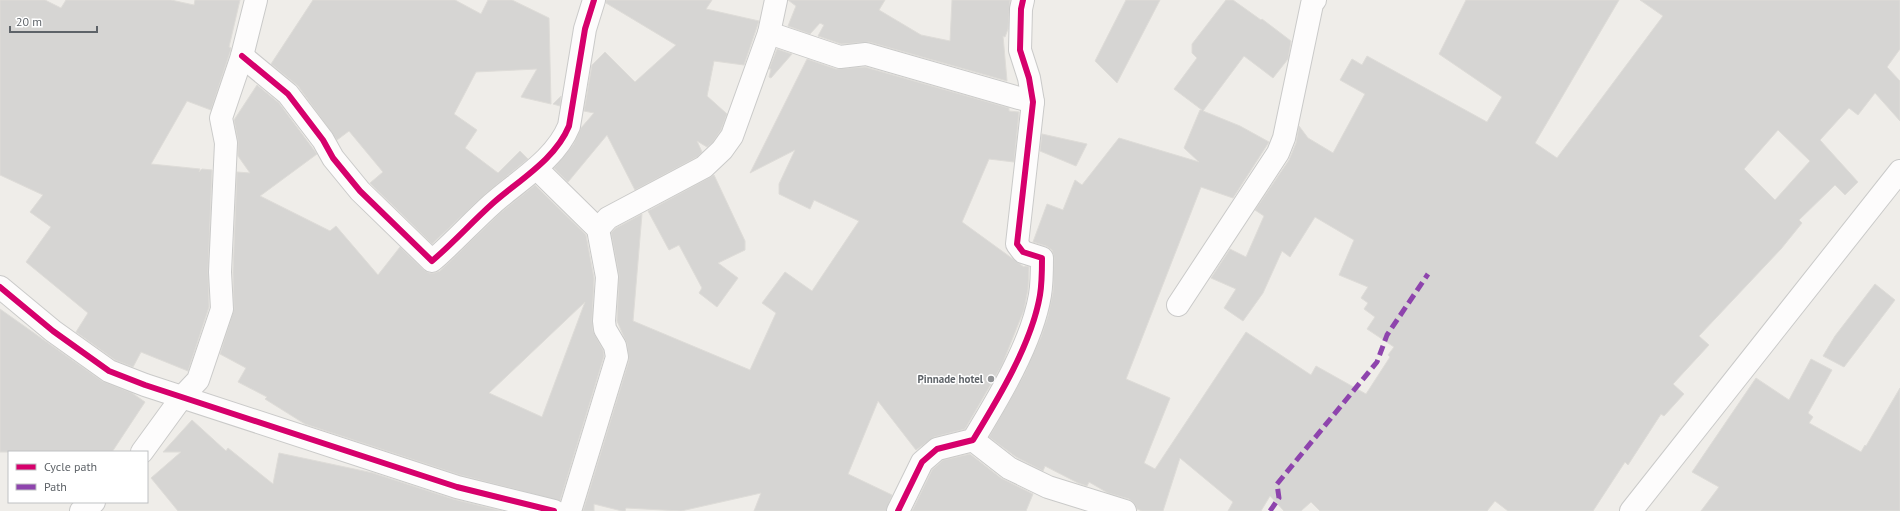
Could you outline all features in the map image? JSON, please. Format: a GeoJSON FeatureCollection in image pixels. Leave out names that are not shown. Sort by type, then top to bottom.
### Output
{"type":"FeatureCollection","features":[{"type":"Feature","properties":{"kind":"street"},"geometry":{"type":"LineString","coordinates":[[143,451],[182,397],[198,380],[222,309],[220,272],[226,143],[221,118],[242,56],[256,0]]}},
{"type":"Feature","properties":{"kind":"street"},"geometry":{"type":"LineString","coordinates":[[242,56],[288,94],[323,140],[333,158],[360,190],[432,261],[492,204],[523,178],[537,169],[566,133],[569,126],[585,29],[594,0]]}},
{"type":"Feature","properties":{"kind":"street"},"geometry":{"type":"LineString","coordinates":[[898,511],[922,462],[937,449],[973,440],[1002,389],[1028,336],[1040,296],[1042,258],[1023,252],[1018,244],[1033,102],[1029,78],[1020,50],[1020,9],[1024,0]]}},
{"type":"Feature","properties":{"kind":"street"},"geometry":{"type":"LineString","coordinates":[[1178,305],[1278,153],[1284,138],[1312,4],[1315,0]]}},
{"type":"Feature","properties":{"kind":"street"},"geometry":{"type":"LineString","coordinates":[[598,229],[608,218],[704,167],[722,150],[732,136],[769,33],[774,1]]}},
{"type":"Feature","properties":{"kind":"street"},"geometry":{"type":"LineString","coordinates":[[769,33],[840,57],[866,54],[1033,102]]}},
{"type":"Feature","properties":{"kind":"street"},"geometry":{"type":"LineString","coordinates":[[537,169],[598,229],[607,277],[604,321],[605,329],[615,346],[617,357],[570,511]]}},
{"type":"Feature","properties":{"kind":"street"},"geometry":{"type":"LineString","coordinates":[[1631,511],[1900,171]]}},
{"type":"Feature","properties":{"kind":"street"},"geometry":{"type":"LineString","coordinates":[[0,287],[53,331],[109,371],[182,397],[457,487],[554,511]]}},
{"type":"Feature","properties":{"kind":"street"},"geometry":{"type":"LineString","coordinates":[[973,440],[1009,468],[1048,487],[1125,511]]}},
{"type":"Feature","properties":{"kind":"street"},"geometry":{"type":"LineString","coordinates":[[81,511],[93,503]]}},
{"type":"Feature","properties":{"kind":"building"},"geometry":{"type":"Polygon","coordinates":[[[0,0],[45,0],[61,8],[66,0],[171,0],[194,5],[195,0],[240,0],[229,47],[231,48],[230,52],[211,110],[187,101],[151,164],[200,169],[199,172],[202,169],[212,170],[208,271],[209,307],[188,371],[141,352],[133,367],[115,360],[76,332],[88,313],[26,262],[51,227],[30,212],[43,195],[0,175],[0,0]]]}},
{"type":"Feature","properties":{"kind":"building"},"geometry":{"type":"Polygon","coordinates":[[[313,0],[455,0],[481,14],[488,0],[512,0],[549,18],[551,104],[521,97],[537,69],[476,72],[454,114],[477,130],[465,148],[498,173],[520,151],[528,159],[484,195],[432,244],[370,183],[383,172],[349,131],[337,140],[298,86],[271,64],[313,0]]]}},
{"type":"Feature","properties":{"kind":"building"},"geometry":{"type":"Polygon","coordinates":[[[606,0],[712,0],[706,9],[759,21],[744,65],[714,61],[707,96],[727,114],[721,130],[713,142],[707,147],[697,141],[702,152],[697,157],[635,190],[607,135],[568,182],[554,168],[573,145],[581,128],[594,113],[584,111],[592,65],[605,52],[635,82],[676,45],[606,3],[606,0]]]}},
{"type":"Feature","properties":{"kind":"building"},"geometry":{"type":"Polygon","coordinates":[[[788,0],[885,0],[879,10],[921,35],[950,41],[952,0],[1010,0],[1008,29],[1005,37],[1003,36],[1007,81],[869,42],[841,44],[818,36],[824,25],[820,23],[810,34],[788,26],[796,6],[788,0]]]}},
{"type":"Feature","properties":{"kind":"building"},"geometry":{"type":"Polygon","coordinates":[[[1126,0],[1160,0],[1117,83],[1095,61],[1126,0]]]}},
{"type":"Feature","properties":{"kind":"building"},"geometry":{"type":"Polygon","coordinates":[[[1226,0],[1233,0],[1261,20],[1262,19],[1291,41],[1288,59],[1273,78],[1244,56],[1203,111],[1240,126],[1269,142],[1233,198],[1201,187],[1126,379],[1170,398],[1144,463],[1155,469],[1246,332],[1311,375],[1316,366],[1366,394],[1390,357],[1388,355],[1394,347],[1367,329],[1375,317],[1364,309],[1368,303],[1361,298],[1368,287],[1339,275],[1354,240],[1315,217],[1290,257],[1282,251],[1263,293],[1243,321],[1224,308],[1236,289],[1211,278],[1230,249],[1246,257],[1264,216],[1255,210],[1289,160],[1296,143],[1299,126],[1308,138],[1333,153],[1365,94],[1340,80],[1352,59],[1362,65],[1367,56],[1487,122],[1502,97],[1439,54],[1466,0],[1619,0],[1535,143],[1557,158],[1663,16],[1640,0],[1900,0],[1900,49],[1887,67],[1900,81],[1900,121],[1875,93],[1858,115],[1849,108],[1820,140],[1858,182],[1845,195],[1835,185],[1799,220],[1802,223],[1781,249],[1699,336],[1709,345],[1673,384],[1684,394],[1664,416],[1661,414],[1628,465],[1625,462],[1593,511],[1508,511],[1495,501],[1487,511],[1320,511],[1311,502],[1301,511],[1284,511],[1270,496],[1261,511],[1228,511],[1233,502],[1180,458],[1163,511],[1142,511],[1137,509],[1134,503],[1129,499],[1108,493],[1089,482],[1087,486],[1078,483],[1045,466],[1043,471],[1016,457],[989,437],[1024,375],[1041,337],[1048,316],[1053,292],[1054,258],[1052,250],[1046,246],[1033,242],[1047,204],[1063,210],[1075,180],[1082,185],[1119,138],[1199,162],[1184,148],[1200,110],[1202,110],[1174,89],[1197,58],[1192,53],[1192,44],[1226,0]],[[1778,130],[1744,169],[1775,200],[1810,161],[1778,130]]]}},
{"type":"Feature","properties":{"kind":"building"},"geometry":{"type":"Polygon","coordinates":[[[777,49],[792,54],[771,78],[769,77],[771,69],[769,69],[777,49]]]}},
{"type":"Feature","properties":{"kind":"building"},"geometry":{"type":"Polygon","coordinates":[[[807,59],[836,69],[865,67],[1009,108],[1009,111],[1019,112],[1014,162],[989,159],[962,222],[1024,267],[1029,267],[1028,289],[1024,310],[1002,365],[965,429],[934,437],[916,450],[878,401],[848,474],[892,495],[886,511],[754,511],[761,493],[681,511],[626,508],[625,511],[622,511],[594,504],[594,511],[583,511],[629,360],[627,344],[617,321],[619,275],[611,233],[616,228],[642,214],[633,321],[750,370],[776,313],[762,303],[785,272],[812,291],[859,221],[814,200],[810,209],[779,194],[779,184],[795,150],[750,173],[807,59]]]}},
{"type":"Feature","properties":{"kind":"building"},"geometry":{"type":"Polygon","coordinates":[[[257,85],[279,103],[317,154],[260,196],[330,231],[336,226],[378,275],[400,247],[429,273],[440,271],[500,213],[535,185],[586,235],[594,278],[592,320],[593,331],[603,350],[604,356],[560,501],[460,475],[305,424],[265,399],[267,397],[238,382],[246,368],[220,354],[234,309],[233,272],[237,172],[250,173],[238,156],[238,141],[234,120],[257,85]],[[585,302],[489,393],[542,417],[585,302]]]}},
{"type":"Feature","properties":{"kind":"building"},"geometry":{"type":"Polygon","coordinates":[[[561,96],[560,106],[553,104],[561,96]]]}},
{"type":"Feature","properties":{"kind":"building"},"geometry":{"type":"Polygon","coordinates":[[[1042,134],[1087,144],[1076,166],[1040,151],[1042,134]]]}},
{"type":"Feature","properties":{"kind":"building"},"geometry":{"type":"Polygon","coordinates":[[[714,175],[745,241],[745,250],[718,263],[738,278],[717,307],[699,293],[702,288],[679,245],[669,250],[648,211],[714,175]]]}},
{"type":"Feature","properties":{"kind":"building"},"geometry":{"type":"Polygon","coordinates":[[[1875,284],[1895,300],[1844,367],[1823,356],[1835,336],[1875,284]]]}},
{"type":"Feature","properties":{"kind":"building"},"geometry":{"type":"Polygon","coordinates":[[[0,309],[102,381],[132,393],[145,402],[113,451],[0,452],[0,309]]]}},
{"type":"Feature","properties":{"kind":"building"},"geometry":{"type":"Polygon","coordinates":[[[1811,359],[1832,370],[1808,413],[1813,417],[1809,423],[1861,452],[1900,388],[1900,511],[1701,511],[1719,487],[1692,472],[1756,378],[1789,400],[1811,359]]]}},
{"type":"Feature","properties":{"kind":"building"},"geometry":{"type":"Polygon","coordinates":[[[192,420],[226,451],[228,448],[273,484],[279,453],[373,473],[453,499],[502,511],[178,511],[151,478],[181,452],[163,452],[192,420]]]}},
{"type":"Feature","properties":{"kind":"building"},"geometry":{"type":"Polygon","coordinates":[[[970,454],[1001,478],[1033,494],[1026,511],[912,511],[932,470],[943,460],[970,454]]]}},
{"type":"Feature","properties":{"kind":"marked path"},"geometry":{"type":"LineString","coordinates":[[1270,511],[1279,498],[1277,484],[1377,362],[1387,335],[1428,274]]}},
{"type":"Feature","properties":{"kind":"cycle path"},"geometry":{"type":"LineString","coordinates":[[242,56],[288,94],[323,140],[333,158],[360,191],[432,261],[492,204],[546,159],[563,138],[569,126],[585,29],[594,0]]}},
{"type":"Feature","properties":{"kind":"cycle path"},"geometry":{"type":"LineString","coordinates":[[898,511],[922,462],[937,449],[973,440],[1013,370],[1030,332],[1036,313],[1041,290],[1042,258],[1023,252],[1017,244],[1033,102],[1029,78],[1020,50],[1021,9],[1023,0]]}},
{"type":"Feature","properties":{"kind":"cycle path"},"geometry":{"type":"LineString","coordinates":[[0,287],[53,331],[109,371],[145,385],[457,487],[554,511]]}},
{"type":"Feature","properties":{"kind":"place","name":"Pinnade hotel"},"geometry":{"type":"Point","coordinates":[991,379]}}]}
